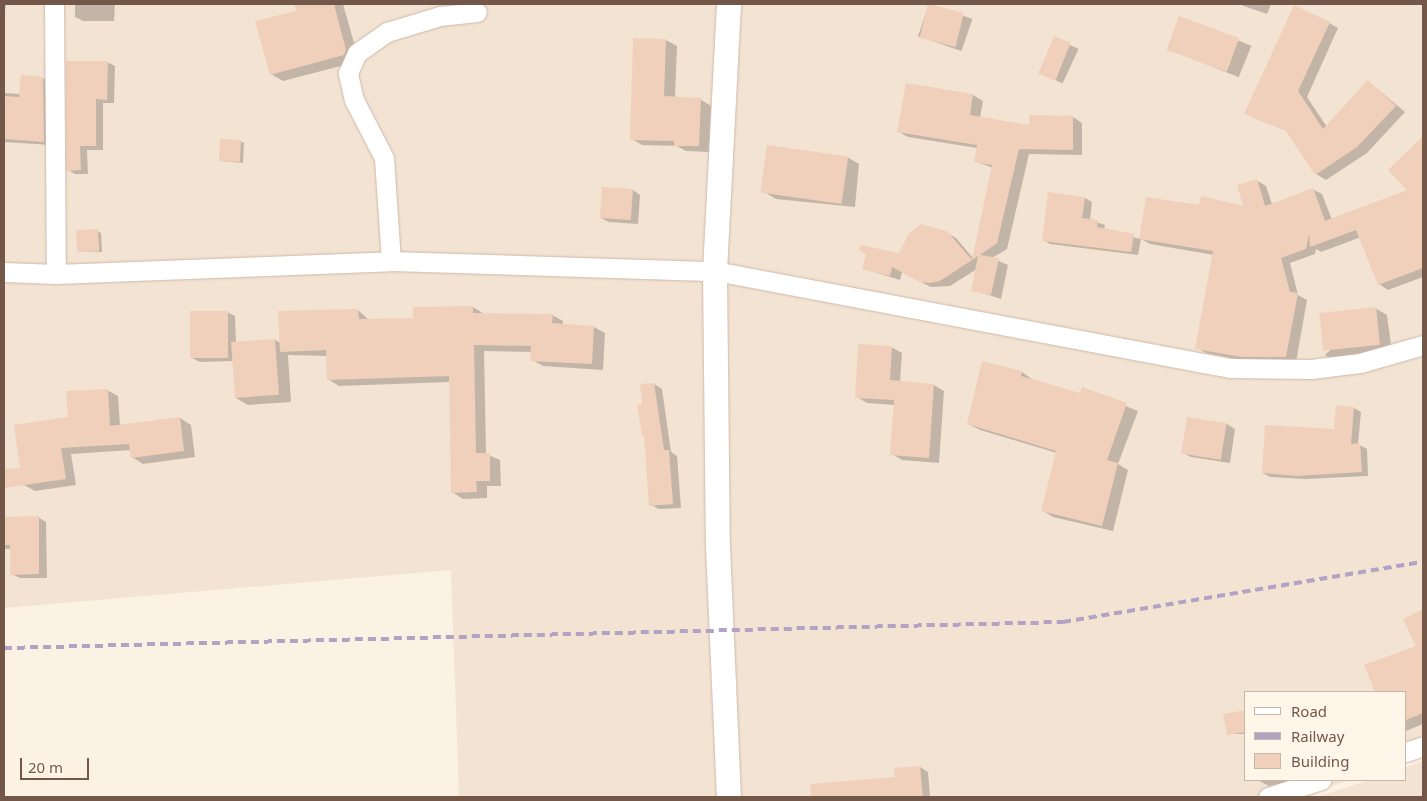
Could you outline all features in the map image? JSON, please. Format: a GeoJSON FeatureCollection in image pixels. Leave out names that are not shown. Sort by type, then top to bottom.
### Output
{"type":"FeatureCollection","features":[{"type":"Feature","properties":{"kind":"street"},"geometry":{"type":"LineString","coordinates":[[54,4],[56,274]]}},
{"type":"Feature","properties":{"kind":"street"},"geometry":{"type":"LineString","coordinates":[[729,4],[715,271],[718,547],[729,797]]}},
{"type":"Feature","properties":{"kind":"street"},"geometry":{"type":"LineString","coordinates":[[391,261],[384,158],[354,100],[348,73],[357,53],[388,32],[440,16],[477,12]]}},
{"type":"Feature","properties":{"kind":"street"},"geometry":{"type":"LineString","coordinates":[[4,272],[56,274],[391,261],[715,271],[1230,368],[1311,369],[1360,362],[1423,345]]}},
{"type":"Feature","properties":{"kind":"street"},"geometry":{"type":"LineString","coordinates":[[1407,752],[1423,746]]}},
{"type":"Feature","properties":{"kind":"street"},"geometry":{"type":"LineString","coordinates":[[1268,797],[1318,781]]}},
{"type":"Feature","properties":{"kind":"shaded area"},"geometry":{"type":"Polygon","coordinates":[[[4,4],[1423,4],[1423,757],[1407,763],[1407,691],[1244,691],[1244,781],[1348,781],[1292,797],[459,797],[451,570],[4,608],[4,4]]]}},
{"type":"Feature","properties":{"kind":"shaded area"},"geometry":{"type":"Polygon","coordinates":[[[1423,761],[1423,797],[1317,797],[1366,781],[1407,781],[1407,767],[1423,761]]]}},
{"type":"Feature","properties":{"kind":"building"},"geometry":{"type":"Polygon","coordinates":[[[294,4],[334,4],[346,50],[344,55],[270,75],[255,21],[296,11],[294,4]]]}},
{"type":"Feature","properties":{"kind":"building"},"geometry":{"type":"Polygon","coordinates":[[[928,4],[964,13],[955,47],[920,38],[928,4]]]}},
{"type":"Feature","properties":{"kind":"building"},"geometry":{"type":"Polygon","coordinates":[[[1294,5],[1330,22],[1298,91],[1323,129],[1368,80],[1396,106],[1357,147],[1315,175],[1285,130],[1244,114],[1294,5]]]}},
{"type":"Feature","properties":{"kind":"building"},"geometry":{"type":"Polygon","coordinates":[[[1179,16],[1239,38],[1227,72],[1167,50],[1179,16]]]}},
{"type":"Feature","properties":{"kind":"building"},"geometry":{"type":"Polygon","coordinates":[[[1054,36],[1071,43],[1055,81],[1039,74],[1054,36]]]}},
{"type":"Feature","properties":{"kind":"building"},"geometry":{"type":"Polygon","coordinates":[[[633,38],[666,39],[664,96],[701,98],[699,146],[674,146],[674,141],[630,140],[633,38]]]}},
{"type":"Feature","properties":{"kind":"building"},"geometry":{"type":"Polygon","coordinates":[[[66,61],[108,61],[107,100],[96,99],[96,146],[80,146],[81,170],[66,171],[66,61]]]}},
{"type":"Feature","properties":{"kind":"building"},"geometry":{"type":"Polygon","coordinates":[[[21,75],[43,77],[44,142],[4,139],[4,96],[19,97],[21,75]]]}},
{"type":"Feature","properties":{"kind":"building"},"geometry":{"type":"Polygon","coordinates":[[[906,83],[973,94],[970,115],[1029,125],[1029,115],[1073,116],[1073,150],[1019,149],[997,243],[980,255],[999,258],[991,295],[971,291],[978,256],[972,260],[992,165],[974,162],[977,145],[897,132],[906,83]]]}},
{"type":"Feature","properties":{"kind":"building"},"geometry":{"type":"Polygon","coordinates":[[[1423,136],[1423,268],[1378,285],[1356,230],[1310,247],[1309,234],[1306,249],[1281,258],[1290,292],[1298,293],[1286,357],[1242,357],[1195,349],[1213,251],[1139,239],[1146,197],[1199,205],[1201,196],[1243,206],[1237,185],[1257,179],[1265,206],[1313,188],[1325,221],[1407,190],[1388,170],[1423,136]]]}},
{"type":"Feature","properties":{"kind":"building"},"geometry":{"type":"Polygon","coordinates":[[[220,139],[241,140],[240,162],[219,161],[220,139]]]}},
{"type":"Feature","properties":{"kind":"building"},"geometry":{"type":"Polygon","coordinates":[[[767,145],[848,156],[842,204],[760,193],[767,145]]]}},
{"type":"Feature","properties":{"kind":"building"},"geometry":{"type":"Polygon","coordinates":[[[602,187],[633,189],[631,220],[600,218],[602,187]]]}},
{"type":"Feature","properties":{"kind":"building"},"geometry":{"type":"Polygon","coordinates":[[[1048,192],[1085,197],[1082,218],[1098,220],[1097,227],[1134,234],[1131,252],[1042,241],[1048,192]]]}},
{"type":"Feature","properties":{"kind":"building"},"geometry":{"type":"Polygon","coordinates":[[[921,224],[947,231],[972,260],[940,281],[930,283],[920,282],[892,267],[890,276],[862,269],[866,254],[859,250],[861,245],[899,253],[909,233],[921,224]]]}},
{"type":"Feature","properties":{"kind":"building"},"geometry":{"type":"Polygon","coordinates":[[[98,229],[99,251],[77,252],[76,230],[98,229]]]}},
{"type":"Feature","properties":{"kind":"building"},"geometry":{"type":"Polygon","coordinates":[[[473,306],[473,313],[553,314],[552,323],[594,326],[592,364],[530,361],[531,346],[474,345],[476,453],[490,453],[490,481],[476,481],[477,492],[451,493],[449,376],[327,380],[326,350],[280,352],[278,311],[358,309],[359,319],[413,318],[413,307],[473,306]]]}},
{"type":"Feature","properties":{"kind":"building"},"geometry":{"type":"Polygon","coordinates":[[[1376,307],[1380,345],[1323,351],[1319,313],[1376,307]]]}},
{"type":"Feature","properties":{"kind":"building"},"geometry":{"type":"Polygon","coordinates":[[[190,311],[228,311],[228,358],[190,358],[190,311]]]}},
{"type":"Feature","properties":{"kind":"building"},"geometry":{"type":"Polygon","coordinates":[[[275,339],[279,395],[235,398],[231,342],[275,339]]]}},
{"type":"Feature","properties":{"kind":"building"},"geometry":{"type":"Polygon","coordinates":[[[858,344],[892,346],[890,380],[934,384],[929,458],[890,455],[894,400],[855,398],[858,344]]]}},
{"type":"Feature","properties":{"kind":"building"},"geometry":{"type":"Polygon","coordinates":[[[982,361],[1022,371],[1021,376],[1080,393],[1082,387],[1127,403],[1107,460],[1118,463],[1102,526],[1041,511],[1056,451],[967,424],[982,361]]]}},
{"type":"Feature","properties":{"kind":"building"},"geometry":{"type":"Polygon","coordinates":[[[654,383],[664,450],[669,450],[673,504],[649,506],[644,435],[642,435],[637,405],[642,404],[640,384],[654,383]]]}},
{"type":"Feature","properties":{"kind":"building"},"geometry":{"type":"Polygon","coordinates":[[[108,389],[110,426],[180,417],[184,451],[131,458],[129,444],[61,448],[66,479],[4,488],[4,469],[20,468],[14,425],[68,417],[66,391],[108,389]]]}},
{"type":"Feature","properties":{"kind":"building"},"geometry":{"type":"Polygon","coordinates":[[[1336,405],[1354,407],[1351,444],[1360,443],[1362,472],[1297,476],[1262,473],[1265,425],[1334,429],[1336,405]]]}},
{"type":"Feature","properties":{"kind":"building"},"geometry":{"type":"Polygon","coordinates":[[[1187,417],[1227,423],[1221,460],[1181,454],[1187,417]]]}},
{"type":"Feature","properties":{"kind":"building"},"geometry":{"type":"Polygon","coordinates":[[[39,516],[39,574],[10,575],[10,545],[4,545],[4,517],[39,516]]]}},
{"type":"Feature","properties":{"kind":"building"},"geometry":{"type":"Polygon","coordinates":[[[1423,609],[1423,713],[1407,720],[1407,691],[1375,691],[1364,665],[1416,646],[1403,619],[1423,609]]]}},
{"type":"Feature","properties":{"kind":"building"},"geometry":{"type":"Polygon","coordinates":[[[1244,710],[1244,732],[1227,735],[1223,714],[1244,710]]]}},
{"type":"Feature","properties":{"kind":"building"},"geometry":{"type":"Polygon","coordinates":[[[920,766],[923,797],[811,797],[810,784],[895,777],[894,768],[920,766]]]}},
{"type":"Feature","properties":{"kind":"railway"},"geometry":{"type":"LineString","coordinates":[[4,648],[1063,622],[1423,562]]}}]}
